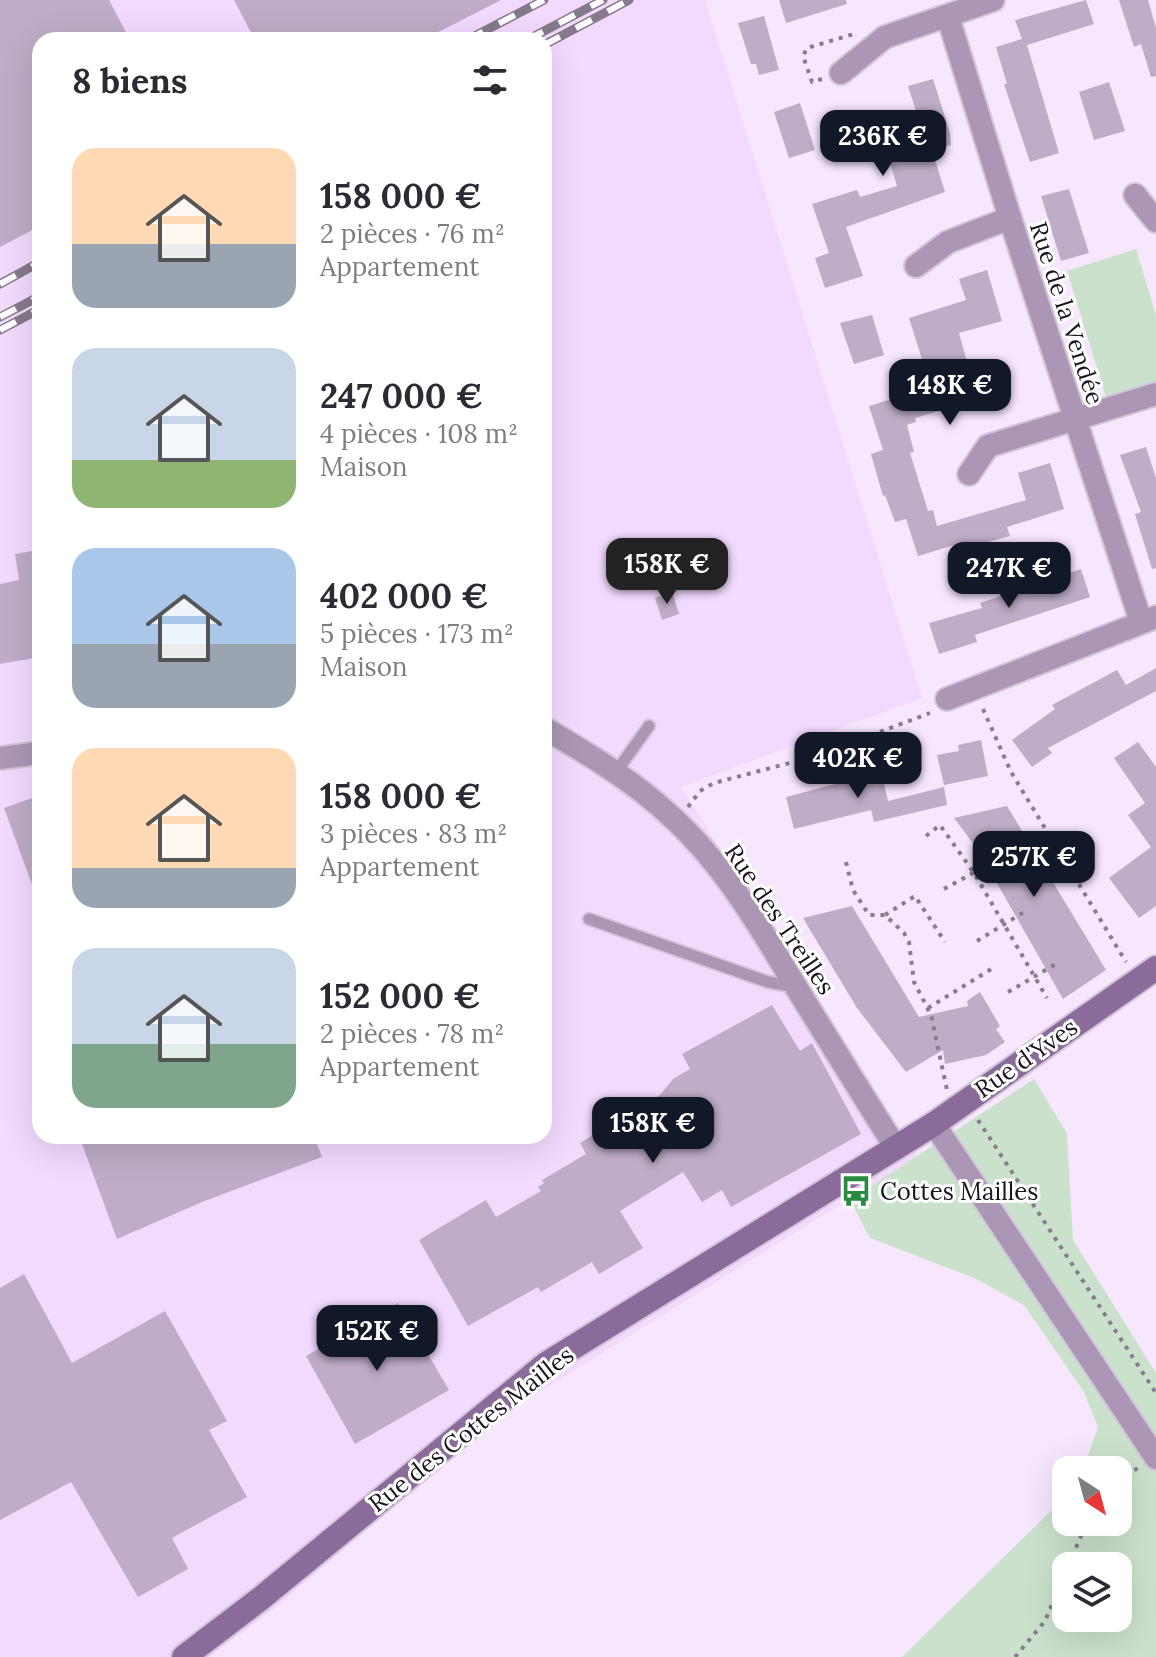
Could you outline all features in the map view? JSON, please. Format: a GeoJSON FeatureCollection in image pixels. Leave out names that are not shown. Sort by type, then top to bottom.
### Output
{"type":"FeatureCollection","features":[{"type":"Feature","properties":{"kind":"street"},"geometry":{"type":"LineString","coordinates":[[841,73],[885,37],[993,0]]}},
{"type":"Feature","properties":{"kind":"street","name":"Rue de la Vendée"},"geometry":{"type":"LineString","coordinates":[[948,17],[1074,419],[1149,620]]}},
{"type":"Feature","properties":{"kind":"street"},"geometry":{"type":"LineString","coordinates":[[1135,195],[1156,221]]}},
{"type":"Feature","properties":{"kind":"street"},"geometry":{"type":"LineString","coordinates":[[916,266],[948,242],[1010,218]]}},
{"type":"Feature","properties":{"kind":"street"},"geometry":{"type":"LineString","coordinates":[[969,474],[988,446],[1156,394]]}},
{"type":"Feature","properties":{"kind":"street"},"geometry":{"type":"LineString","coordinates":[[947,699],[1149,620]]}},
{"type":"Feature","properties":{"kind":"street","name":"Rue des Treilles"},"geometry":{"type":"LineString","coordinates":[[552,733],[616,772],[676,820],[738,895],[896,1148]]}},
{"type":"Feature","properties":{"kind":"street"},"geometry":{"type":"LineString","coordinates":[[0,758],[32,754]]}},
{"type":"Feature","properties":{"kind":"street","name":"Rue d'Yves"},"geometry":{"type":"LineString","coordinates":[[896,1148],[1147,974]]}},
{"type":"Feature","properties":{"kind":"street"},"geometry":{"type":"LineString","coordinates":[[950,1112],[1156,1458]]}},
{"type":"Feature","properties":{"kind":"street","name":"Rue des Cottes Mailles"},"geometry":{"type":"LineString","coordinates":[[184,1657],[260,1599],[546,1364],[896,1148]]}},
{"type":"Feature","properties":{"kind":"lane"},"geometry":{"type":"LineString","coordinates":[[616,772],[649,726]]}},
{"type":"Feature","properties":{"kind":"lane"},"geometry":{"type":"LineString","coordinates":[[589,919],[768,982],[797,987]]}},
{"type":"Feature","properties":{"kind":"path"},"geometry":{"type":"LineString","coordinates":[[977,688],[1004,760],[1147,974]]}},
{"type":"Feature","properties":{"kind":"path"},"geometry":{"type":"LineString","coordinates":[[676,820],[706,786],[846,745],[936,710],[947,699]]}},
{"type":"Feature","properties":{"kind":"path"},"geometry":{"type":"LineString","coordinates":[[926,836],[940,825],[974,873],[1047,998]]}},
{"type":"Feature","properties":{"kind":"path"},"geometry":{"type":"LineString","coordinates":[[944,889],[995,861]]}},
{"type":"Feature","properties":{"kind":"path"},"geometry":{"type":"LineString","coordinates":[[846,862],[853,890],[869,915],[885,915],[915,896],[945,942]]}},
{"type":"Feature","properties":{"kind":"path"},"geometry":{"type":"LineString","coordinates":[[977,941],[1024,912]]}},
{"type":"Feature","properties":{"kind":"path"},"geometry":{"type":"LineString","coordinates":[[885,915],[909,942],[914,982],[928,1008],[950,1112],[1156,1393]]}},
{"type":"Feature","properties":{"kind":"path"},"geometry":{"type":"LineString","coordinates":[[1008,992],[1056,964]]}},
{"type":"Feature","properties":{"kind":"path"},"geometry":{"type":"LineString","coordinates":[[928,1008],[993,968]]}},
{"type":"Feature","properties":{"kind":"path"},"geometry":{"type":"LineString","coordinates":[[1015,1657],[1045,1621],[1052,1604]]}},
{"type":"Feature","properties":{"kind":"shaded area"},"geometry":{"type":"Polygon","coordinates":[[[0,0],[705,0],[922,698],[681,787],[917,1157],[502,1415],[276,1607],[209,1657],[0,1657],[0,0]]]}},
{"type":"Feature","properties":{"kind":"green space"},"geometry":{"type":"Polygon","coordinates":[[[1136,249],[1156,315],[1156,381],[1106,397],[1067,271],[1136,249]]]}},
{"type":"Feature","properties":{"kind":"green space"},"geometry":{"type":"Polygon","coordinates":[[[1034,1079],[1067,1134],[1073,1240],[1156,1373],[1156,1657],[902,1657],[1052,1510],[1052,1536],[1132,1536],[1132,1456],[1088,1456],[1098,1427],[1084,1392],[1024,1305],[974,1278],[870,1238],[850,1200],[1034,1079]]]}},
{"type":"Feature","properties":{"kind":"building"},"geometry":{"type":"Polygon","coordinates":[[[0,0],[109,0],[126,32],[32,32],[32,230],[0,247],[0,0]]]}},
{"type":"Feature","properties":{"kind":"building"},"geometry":{"type":"Polygon","coordinates":[[[234,0],[501,0],[439,32],[251,32],[234,0]]]}},
{"type":"Feature","properties":{"kind":"building"},"geometry":{"type":"Polygon","coordinates":[[[779,0],[846,0],[847,4],[786,23],[779,0]]]}},
{"type":"Feature","properties":{"kind":"building"},"geometry":{"type":"Polygon","coordinates":[[[1086,0],[1094,24],[1027,45],[1059,153],[1030,162],[1004,84],[1007,84],[996,47],[1022,39],[1015,20],[1086,0]]]}},
{"type":"Feature","properties":{"kind":"building"},"geometry":{"type":"Polygon","coordinates":[[[1119,0],[1148,0],[1156,28],[1156,76],[1151,77],[1141,44],[1134,47],[1119,0]]]}},
{"type":"Feature","properties":{"kind":"building"},"geometry":{"type":"Polygon","coordinates":[[[764,16],[779,70],[759,75],[756,64],[751,64],[738,23],[764,16]]]}},
{"type":"Feature","properties":{"kind":"building"},"geometry":{"type":"Polygon","coordinates":[[[933,79],[950,133],[951,145],[932,150],[945,192],[846,227],[863,276],[825,288],[815,258],[829,253],[812,204],[857,190],[860,197],[897,186],[886,150],[849,161],[838,128],[865,120],[864,116],[881,110],[889,137],[921,127],[908,86],[933,79]]]}},
{"type":"Feature","properties":{"kind":"building"},"geometry":{"type":"Polygon","coordinates":[[[1109,82],[1125,131],[1094,140],[1079,92],[1109,82]]]}},
{"type":"Feature","properties":{"kind":"building"},"geometry":{"type":"Polygon","coordinates":[[[800,103],[815,150],[789,158],[774,112],[800,103]]]}},
{"type":"Feature","properties":{"kind":"building"},"geometry":{"type":"Polygon","coordinates":[[[1069,189],[1089,253],[1061,261],[1041,196],[1069,189]]]}},
{"type":"Feature","properties":{"kind":"building"},"geometry":{"type":"Polygon","coordinates":[[[987,270],[1002,321],[959,333],[969,369],[988,362],[998,393],[915,418],[916,422],[907,425],[914,452],[910,453],[928,511],[933,510],[937,526],[1026,500],[1018,473],[1050,463],[1064,509],[1007,527],[1010,536],[962,549],[961,543],[918,556],[906,519],[895,522],[883,496],[871,454],[883,450],[869,406],[918,391],[912,373],[925,369],[909,318],[966,300],[959,279],[987,270]]]}},
{"type":"Feature","properties":{"kind":"building"},"geometry":{"type":"Polygon","coordinates":[[[872,315],[884,355],[854,364],[840,323],[872,315]]]}},
{"type":"Feature","properties":{"kind":"building"},"geometry":{"type":"Polygon","coordinates":[[[1146,447],[1156,478],[1156,568],[1152,569],[1135,514],[1141,512],[1120,455],[1146,447]]]}},
{"type":"Feature","properties":{"kind":"building"},"geometry":{"type":"Polygon","coordinates":[[[32,551],[32,658],[0,664],[0,584],[19,580],[15,554],[32,551]]]}},
{"type":"Feature","properties":{"kind":"building"},"geometry":{"type":"Polygon","coordinates":[[[1081,569],[1090,597],[975,635],[977,642],[939,654],[929,623],[982,608],[980,603],[1081,569]]]}},
{"type":"Feature","properties":{"kind":"building"},"geometry":{"type":"Polygon","coordinates":[[[672,592],[679,614],[662,620],[655,598],[672,592]]]}},
{"type":"Feature","properties":{"kind":"building"},"geometry":{"type":"Polygon","coordinates":[[[1156,668],[1156,691],[1048,748],[1052,753],[1032,767],[1012,740],[1055,709],[1052,705],[1117,670],[1126,685],[1156,668]]]}},
{"type":"Feature","properties":{"kind":"building"},"geometry":{"type":"Polygon","coordinates":[[[981,740],[988,776],[944,785],[937,755],[959,751],[958,745],[981,740]]]}},
{"type":"Feature","properties":{"kind":"building"},"geometry":{"type":"Polygon","coordinates":[[[1138,742],[1156,767],[1156,906],[1139,918],[1109,878],[1151,847],[1128,815],[1145,803],[1114,758],[1138,742]]]}},
{"type":"Feature","properties":{"kind":"building"},"geometry":{"type":"Polygon","coordinates":[[[879,762],[888,801],[944,787],[947,805],[874,822],[871,810],[794,829],[786,797],[850,780],[847,769],[879,762]]]}},
{"type":"Feature","properties":{"kind":"building"},"geometry":{"type":"Polygon","coordinates":[[[32,798],[32,885],[4,808],[32,798]]]}},
{"type":"Feature","properties":{"kind":"building"},"geometry":{"type":"Polygon","coordinates":[[[1007,806],[1106,970],[1063,999],[978,850],[954,818],[1007,806]]]}},
{"type":"Feature","properties":{"kind":"building"},"geometry":{"type":"Polygon","coordinates":[[[852,906],[919,1017],[968,1006],[967,1001],[980,992],[1000,1026],[996,1029],[1005,1042],[986,1055],[945,1064],[943,1050],[906,1072],[857,1008],[803,918],[852,906]]]}},
{"type":"Feature","properties":{"kind":"building"},"geometry":{"type":"Polygon","coordinates":[[[772,1005],[800,1051],[812,1043],[861,1134],[731,1207],[722,1190],[702,1202],[683,1172],[620,1211],[643,1248],[599,1274],[592,1262],[541,1292],[538,1287],[468,1326],[419,1240],[486,1200],[496,1217],[541,1191],[538,1187],[544,1183],[542,1180],[586,1154],[580,1143],[660,1095],[673,1079],[690,1069],[682,1054],[772,1005]]]}},
{"type":"Feature","properties":{"kind":"building"},"geometry":{"type":"Polygon","coordinates":[[[82,1144],[317,1144],[322,1157],[202,1202],[117,1239],[82,1144]]]}},
{"type":"Feature","properties":{"kind":"building"},"geometry":{"type":"Polygon","coordinates":[[[24,1274],[72,1363],[165,1311],[227,1421],[209,1430],[247,1497],[172,1538],[188,1569],[138,1597],[71,1482],[0,1520],[0,1288],[24,1274]]]}},
{"type":"Feature","properties":{"kind":"building"},"geometry":{"type":"Polygon","coordinates":[[[398,1303],[449,1390],[355,1444],[306,1356],[398,1303]]]}},
{"type":"Feature","properties":{"kind":"railway"},"geometry":{"type":"LineString","coordinates":[[482,32],[544,0]]}},
{"type":"Feature","properties":{"kind":"railway"},"geometry":{"type":"LineString","coordinates":[[542,32],[603,0]]}},
{"type":"Feature","properties":{"kind":"railway"},"geometry":{"type":"LineString","coordinates":[[552,41],[629,0]]}},
{"type":"Feature","properties":{"kind":"railway"},"geometry":{"type":"LineString","coordinates":[[0,284],[32,266]]}},
{"type":"Feature","properties":{"kind":"railway"},"geometry":{"type":"LineString","coordinates":[[0,317],[32,300]]}},
{"type":"Feature","properties":{"kind":"railway"},"geometry":{"type":"LineString","coordinates":[[0,330],[32,313]]}},
{"type":"Feature","properties":{"kind":"place","name":"Cottes Mailles"},"geometry":{"type":"Point","coordinates":[856,1191]}}]}
